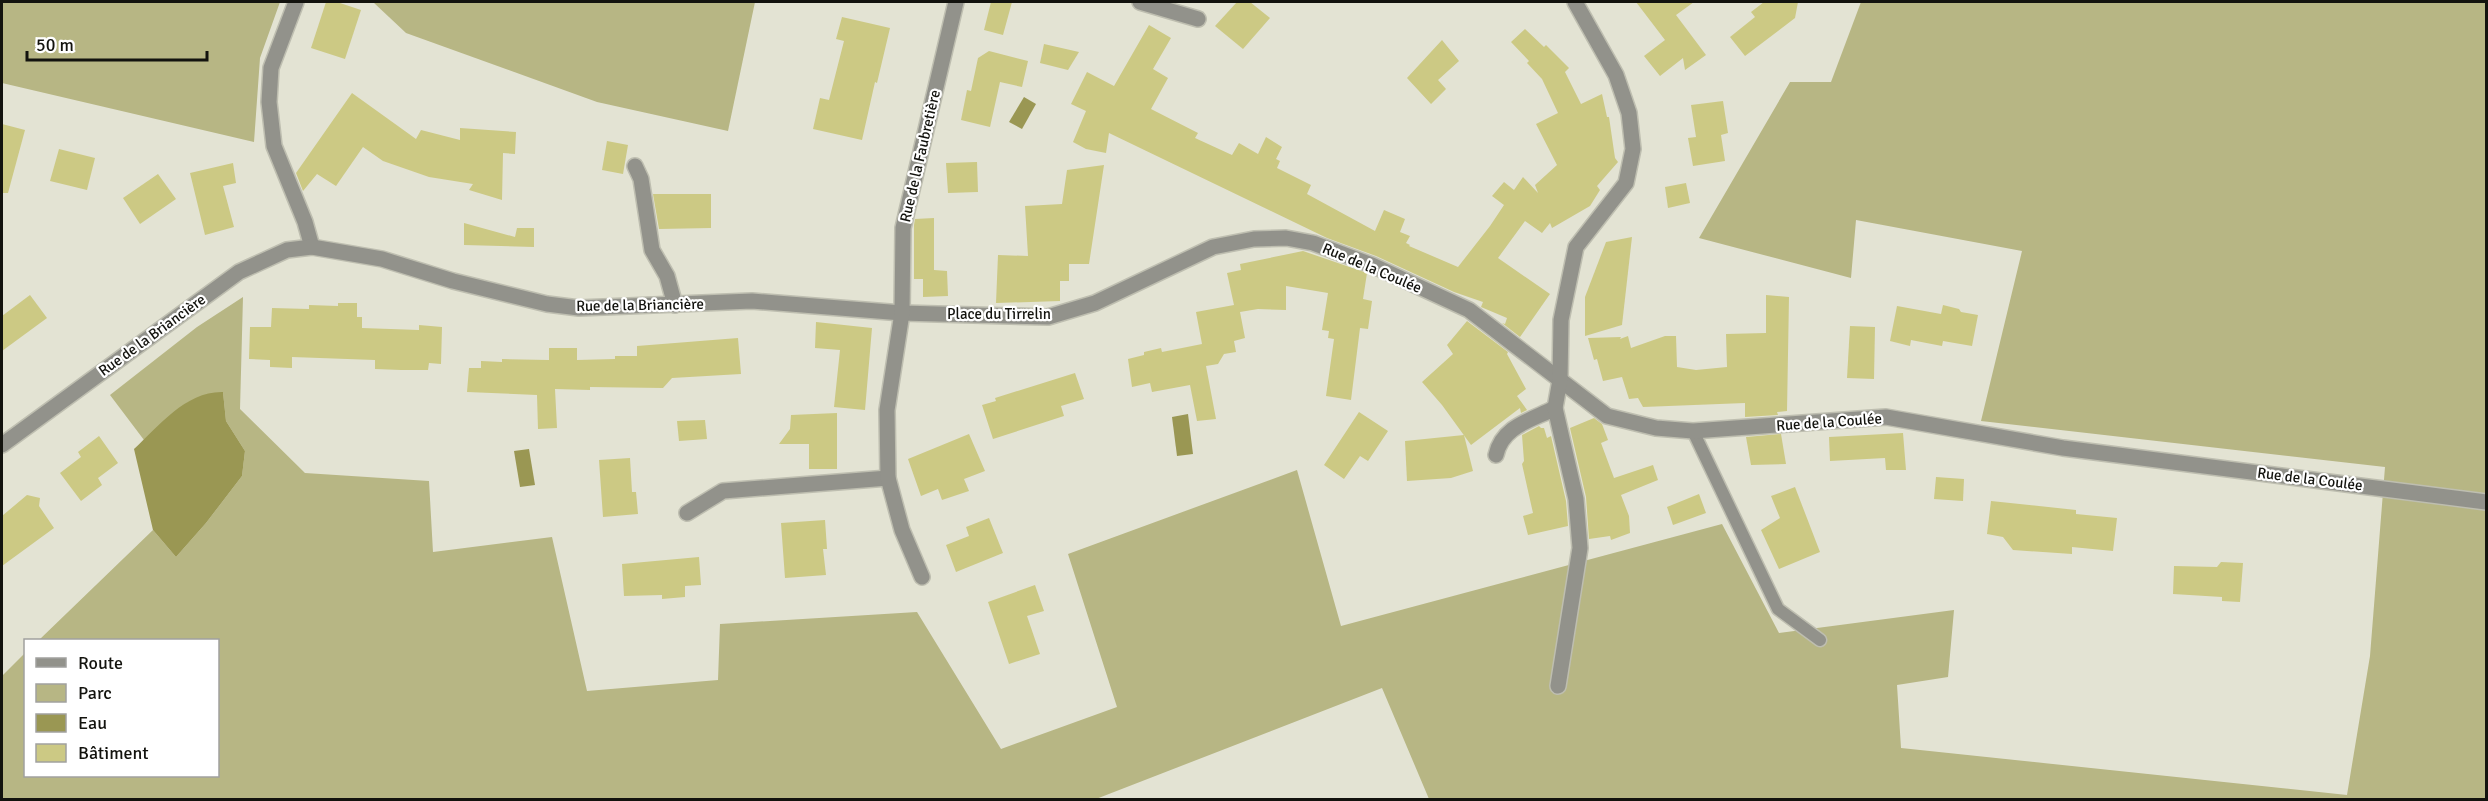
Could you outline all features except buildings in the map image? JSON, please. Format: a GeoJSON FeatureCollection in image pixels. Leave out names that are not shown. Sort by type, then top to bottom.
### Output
{"type":"FeatureCollection","features":[{"type":"Feature","properties":{"kind":"street"},"geometry":{"type":"LineString","coordinates":[[296,2],[271,68],[269,102],[274,146],[305,222],[312,247]]}},
{"type":"Feature","properties":{"kind":"street","name":"Rue de la Faubretière"},"geometry":{"type":"LineString","coordinates":[[922,577],[902,530],[888,478],[887,410],[902,312],[903,228],[956,2]]}},
{"type":"Feature","properties":{"kind":"street"},"geometry":{"type":"LineString","coordinates":[[1140,2],[1198,19]]}},
{"type":"Feature","properties":{"kind":"street"},"geometry":{"type":"LineString","coordinates":[[1558,686],[1580,548],[1576,500],[1555,408],[1560,380],[1562,320],[1576,247],[1626,183],[1633,148],[1629,113],[1616,75],[1575,2]]}},
{"type":"Feature","properties":{"kind":"street"},"geometry":{"type":"LineString","coordinates":[[635,166],[641,179],[651,250],[668,276],[675,305]]}},
{"type":"Feature","properties":{"kind":"street","name":"Rue de la Coulée"},"geometry":{"type":"LineString","coordinates":[[1095,303],[1213,247],[1254,238],[1286,238],[1313,243],[1372,265],[1469,310],[1607,416],[1656,428],[1693,431],[1886,417],[2063,448],[2487,502]]}},
{"type":"Feature","properties":{"kind":"street","name":"Rue de la Briancière"},"geometry":{"type":"LineString","coordinates":[[2,445],[238,272],[287,250],[312,247],[382,259],[453,281],[548,304],[579,308],[752,301],[902,312]]}},
{"type":"Feature","properties":{"kind":"street","name":"Place du Tirrelin"},"geometry":{"type":"LineString","coordinates":[[902,312],[1048,317],[1095,303]]}},
{"type":"Feature","properties":{"kind":"street"},"geometry":{"type":"LineString","coordinates":[[1496,455],[1499,442],[1525,420],[1541,416],[1555,408]]}},
{"type":"Feature","properties":{"kind":"street"},"geometry":{"type":"LineString","coordinates":[[687,513],[723,491],[888,478]]}},
{"type":"Feature","properties":{"kind":"lane"},"geometry":{"type":"LineString","coordinates":[[1693,431],[1778,609],[1820,640]]}},
{"type":"Feature","properties":{"kind":"green space"},"geometry":{"type":"Polygon","coordinates":[[[2,2],[280,2],[260,58],[254,142],[2,83],[2,2]]]}},
{"type":"Feature","properties":{"kind":"green space"},"geometry":{"type":"Polygon","coordinates":[[[373,2],[755,2],[728,131],[597,102],[406,33],[373,2]]]}},
{"type":"Feature","properties":{"kind":"green space"},"geometry":{"type":"Polygon","coordinates":[[[1861,2],[2486,2],[2486,799],[1429,799],[1382,688],[1096,799],[2,800],[2,676],[24,654],[24,777],[219,777],[219,639],[40,639],[153,530],[176,557],[242,476],[245,451],[226,421],[223,392],[187,403],[144,440],[110,395],[197,327],[243,297],[240,409],[305,473],[429,481],[433,552],[552,537],[587,691],[718,680],[720,624],[917,612],[1001,749],[1117,707],[1068,554],[1297,470],[1341,626],[1722,524],[1779,633],[1954,610],[1948,677],[1897,685],[1901,748],[2347,795],[2370,656],[2385,467],[1981,421],[2022,251],[1856,220],[1851,278],[1699,238],[1790,82],[1831,82],[1861,2]]]}},
{"type":"Feature","properties":{"kind":"water"},"geometry":{"type":"Polygon","coordinates":[[[1024,97],[1036,104],[1022,129],[1009,122],[1024,97]]]}},
{"type":"Feature","properties":{"kind":"water"},"geometry":{"type":"Polygon","coordinates":[[[223,392],[226,421],[245,451],[242,476],[176,557],[153,530],[134,449],[163,421],[185,404],[197,397],[223,392]]]}},
{"type":"Feature","properties":{"kind":"water"},"geometry":{"type":"Polygon","coordinates":[[[1188,414],[1193,454],[1177,456],[1172,417],[1188,414]]]}},
{"type":"Feature","properties":{"kind":"water"},"geometry":{"type":"Polygon","coordinates":[[[529,449],[535,485],[520,487],[514,451],[529,449]]]}}]}
